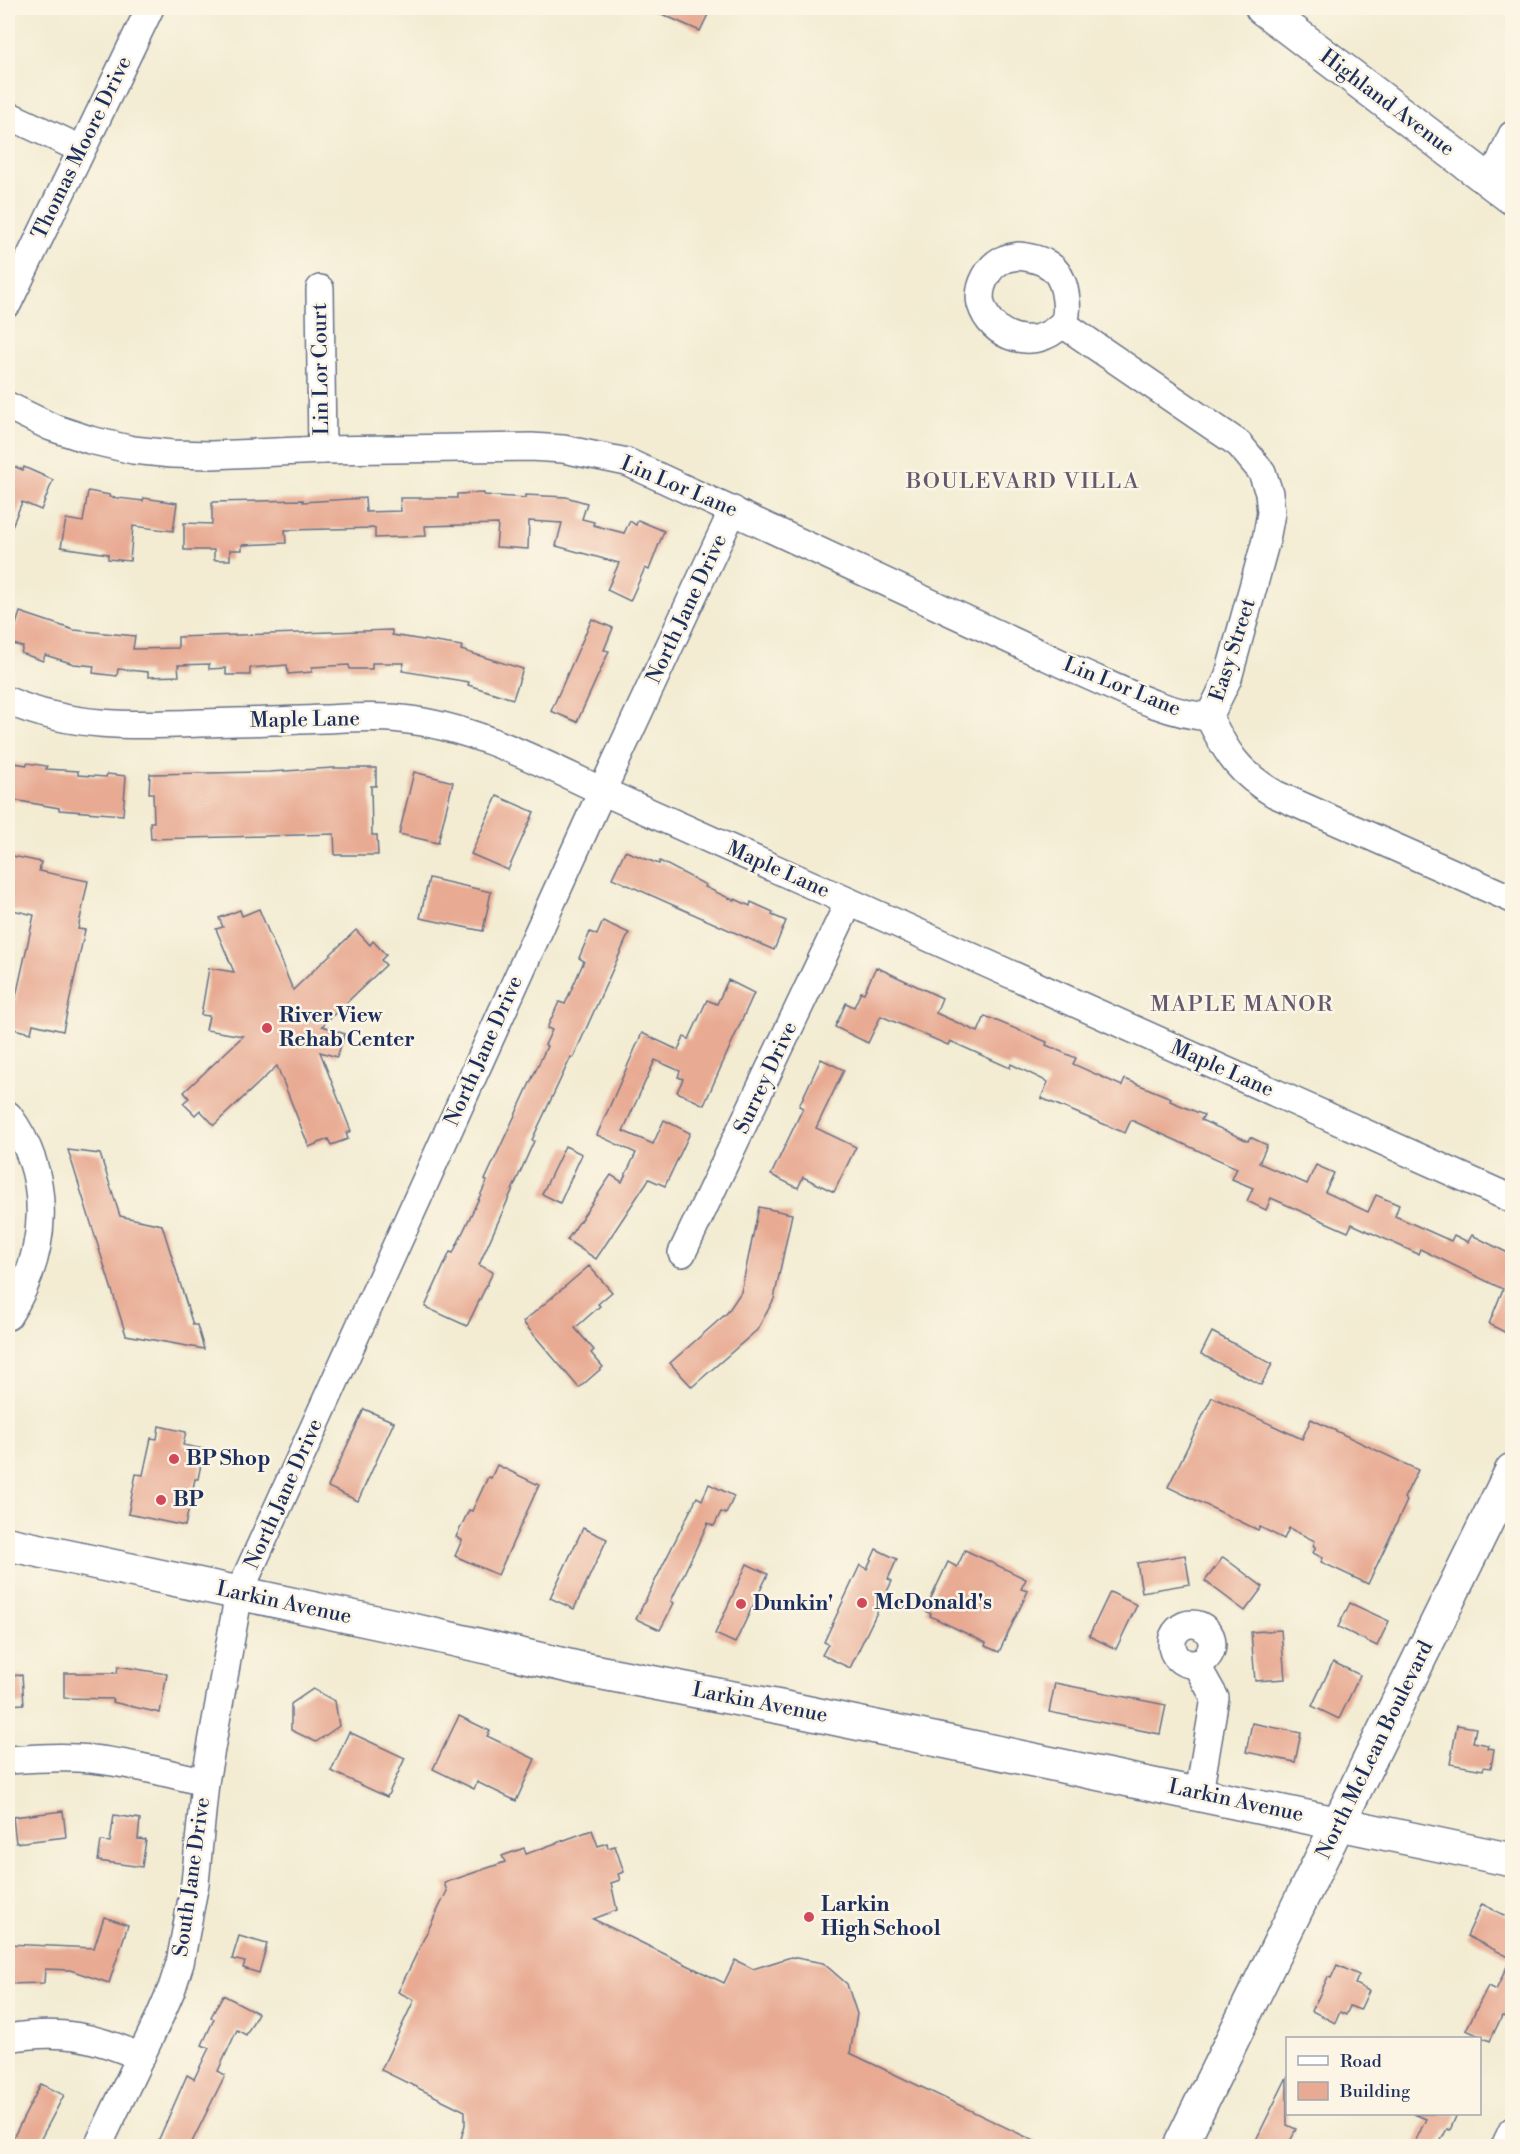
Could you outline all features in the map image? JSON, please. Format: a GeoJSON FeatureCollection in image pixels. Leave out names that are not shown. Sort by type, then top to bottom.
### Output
{"type":"FeatureCollection","features":[{"type":"Feature","properties":{"kind":"main road","name":"Highland Avenue"},"geometry":{"type":"LineString","coordinates":[[1262,8],[1502,190]]}},
{"type":"Feature","properties":{"kind":"main road","name":"North McLean Boulevard"},"geometry":{"type":"LineString","coordinates":[[1180,2146],[1512,1470]]}},
{"type":"Feature","properties":{"kind":"main road","name":"Larkin Avenue"},"geometry":{"type":"LineString","coordinates":[[8,1544],[399,1627],[582,1669],[762,1703],[1340,1822],[1512,1860]]}},
{"type":"Feature","properties":{"kind":"street","name":"Thomas Moore Drive"},"geometry":{"type":"LineString","coordinates":[[11,295],[150,8]]}},
{"type":"Feature","properties":{"kind":"street"},"geometry":{"type":"LineString","coordinates":[[8,115],[81,149]]}},
{"type":"Feature","properties":{"kind":"street"},"geometry":{"type":"LineString","coordinates":[[1502,190],[1512,135]]}},
{"type":"Feature","properties":{"kind":"street","name":"Lin Lor Court"},"geometry":{"type":"LineString","coordinates":[[320,289],[322,450]]}},
{"type":"Feature","properties":{"kind":"street","name":"Easy Street"},"geometry":{"type":"LineString","coordinates":[[1063,324],[1239,444],[1262,472],[1269,493],[1271,513],[1266,540],[1228,678],[1209,717],[1221,742],[1240,769],[1255,782],[1296,803],[1512,899]]}},
{"type":"Feature","properties":{"kind":"street","name":"Lin Lor Lane"},"geometry":{"type":"LineString","coordinates":[[8,406],[51,427],[90,440],[133,450],[211,455],[322,450],[531,447],[563,449],[627,462],[1073,669],[1174,709],[1191,715],[1209,717]]}},
{"type":"Feature","properties":{"kind":"street","name":"North Jane Drive"},"geometry":{"type":"LineString","coordinates":[[239,1593],[602,791],[733,510]]}},
{"type":"Feature","properties":{"kind":"street","name":"Maple Lane"},"geometry":{"type":"LineString","coordinates":[[8,701],[90,724],[128,726],[401,719],[461,731],[536,759],[602,791],[1512,1198]]}},
{"type":"Feature","properties":{"kind":"street","name":"Surrey Drive"},"geometry":{"type":"LineString","coordinates":[[682,1253],[849,902]]}},
{"type":"Feature","properties":{"kind":"street"},"geometry":{"type":"LineString","coordinates":[[8,1115],[28,1153],[39,1188],[41,1205],[37,1251],[20,1295],[8,1316]]}},
{"type":"Feature","properties":{"kind":"street","name":"South Jane Drive"},"geometry":{"type":"LineString","coordinates":[[98,2146],[172,1988],[189,1924],[205,1782],[239,1593]]}},
{"type":"Feature","properties":{"kind":"street"},"geometry":{"type":"LineString","coordinates":[[1196,1664],[1215,1698],[1199,1793]]}},
{"type":"Feature","properties":{"kind":"street"},"geometry":{"type":"LineString","coordinates":[[8,1760],[89,1758],[144,1767],[205,1782]]}},
{"type":"Feature","properties":{"kind":"street"},"geometry":{"type":"LineString","coordinates":[[8,2037],[50,2033],[83,2036],[113,2045],[141,2058]]}},
{"type":"Feature","properties":{"kind":"street"},"geometry":{"type":"LineString","coordinates":[[1505,2146],[1512,2131]]}},
{"type":"Feature","properties":{"kind":"building"},"geometry":{"type":"Polygon","coordinates":[[[648,8],[711,8],[700,31],[648,8]]]}},
{"type":"Feature","properties":{"kind":"building"},"geometry":{"type":"Polygon","coordinates":[[[8,464],[23,470],[24,467],[53,480],[41,510],[22,502],[8,536],[8,464]]]}},
{"type":"Feature","properties":{"kind":"building"},"geometry":{"type":"Polygon","coordinates":[[[88,491],[110,495],[109,497],[143,501],[144,498],[177,503],[173,531],[133,526],[130,561],[108,559],[108,554],[61,547],[66,519],[83,522],[88,491]]]}},
{"type":"Feature","properties":{"kind":"building"},"geometry":{"type":"Polygon","coordinates":[[[484,493],[484,495],[525,498],[525,495],[566,497],[587,503],[582,519],[594,522],[593,525],[624,533],[630,521],[636,525],[638,520],[664,531],[649,570],[645,568],[630,601],[607,590],[619,563],[556,546],[562,523],[529,521],[528,549],[496,547],[498,524],[425,526],[426,536],[375,538],[375,528],[285,530],[286,543],[242,545],[242,550],[230,550],[230,560],[214,560],[214,550],[184,550],[184,523],[212,524],[212,502],[303,500],[303,502],[365,498],[366,512],[401,511],[400,498],[457,498],[457,494],[484,493]]]}},
{"type":"Feature","properties":{"kind":"building"},"geometry":{"type":"Polygon","coordinates":[[[20,612],[74,630],[135,636],[133,649],[178,648],[178,637],[392,630],[392,635],[462,646],[461,650],[523,669],[513,699],[468,685],[469,682],[402,671],[404,663],[372,663],[372,669],[350,669],[349,665],[312,667],[312,672],[288,674],[287,665],[250,668],[250,675],[226,675],[226,668],[209,669],[209,664],[178,665],[179,676],[148,677],[148,672],[118,669],[117,676],[93,673],[94,666],[74,664],[45,655],[43,661],[21,653],[23,647],[10,643],[20,612]]]}},
{"type":"Feature","properties":{"kind":"building"},"geometry":{"type":"Polygon","coordinates":[[[592,619],[613,628],[604,650],[609,651],[577,722],[551,711],[592,619]]]}},
{"type":"Feature","properties":{"kind":"building"},"geometry":{"type":"Polygon","coordinates":[[[8,762],[47,766],[46,769],[78,771],[78,775],[126,776],[123,815],[59,810],[59,808],[8,799],[8,762]]]}},
{"type":"Feature","properties":{"kind":"building"},"geometry":{"type":"Polygon","coordinates":[[[376,768],[376,786],[371,786],[372,835],[377,835],[378,855],[335,855],[334,834],[151,839],[150,822],[154,822],[153,793],[149,793],[150,774],[269,772],[376,768]]]}},
{"type":"Feature","properties":{"kind":"building"},"geometry":{"type":"Polygon","coordinates":[[[414,772],[453,782],[438,843],[399,834],[414,772]]]}},
{"type":"Feature","properties":{"kind":"building"},"geometry":{"type":"Polygon","coordinates":[[[497,796],[534,812],[508,870],[471,854],[497,796]]]}},
{"type":"Feature","properties":{"kind":"building"},"geometry":{"type":"Polygon","coordinates":[[[625,851],[659,864],[660,861],[735,901],[735,899],[750,906],[751,902],[773,912],[772,915],[786,921],[774,950],[612,878],[625,851]]]}},
{"type":"Feature","properties":{"kind":"building"},"geometry":{"type":"Polygon","coordinates":[[[8,855],[41,862],[39,871],[88,881],[78,929],[85,930],[63,1031],[33,1024],[31,1033],[9,1028],[34,915],[8,909],[8,855]]]}},
{"type":"Feature","properties":{"kind":"building"},"geometry":{"type":"Polygon","coordinates":[[[429,878],[491,892],[483,931],[420,918],[429,878]]]}},
{"type":"Feature","properties":{"kind":"building","name":"River View Rehab Center"},"geometry":{"type":"Polygon","coordinates":[[[259,909],[293,990],[356,930],[370,945],[373,941],[386,955],[381,960],[386,965],[322,1026],[345,1034],[337,1057],[320,1052],[351,1131],[346,1133],[348,1139],[331,1145],[328,1139],[309,1147],[277,1066],[214,1125],[200,1110],[195,1115],[183,1103],[189,1098],[184,1092],[243,1036],[206,1030],[209,1016],[201,1015],[209,968],[234,972],[216,929],[223,927],[219,918],[240,910],[242,916],[259,909]]]}},
{"type":"Feature","properties":{"kind":"building"},"geometry":{"type":"Polygon","coordinates":[[[603,921],[629,933],[573,1058],[571,1057],[532,1140],[534,1141],[479,1265],[493,1272],[467,1326],[425,1307],[450,1252],[453,1253],[487,1181],[485,1180],[547,1046],[545,1045],[552,1030],[547,1028],[559,1002],[565,1004],[584,961],[579,958],[590,932],[597,935],[603,921]]]}},
{"type":"Feature","properties":{"kind":"building"},"geometry":{"type":"Polygon","coordinates":[[[876,967],[942,998],[936,1013],[978,1032],[985,1016],[1047,1042],[1046,1045],[1076,1058],[1073,1064],[1122,1086],[1125,1079],[1171,1098],[1170,1101],[1204,1115],[1201,1120],[1248,1141],[1250,1137],[1267,1145],[1259,1163],[1307,1184],[1316,1165],[1334,1173],[1325,1192],[1368,1212],[1376,1195],[1399,1205],[1395,1216],[1451,1241],[1454,1235],[1468,1242],[1472,1235],[1512,1255],[1512,1336],[1489,1324],[1503,1289],[1420,1249],[1418,1254],[1352,1224],[1348,1232],[1271,1198],[1266,1210],[1247,1201],[1253,1188],[1232,1179],[1237,1168],[1131,1120],[1125,1133],[1041,1098],[1048,1082],[1011,1064],[1010,1068],[950,1041],[948,1045],[881,1016],[868,1043],[835,1027],[846,1003],[854,1007],[861,992],[864,993],[876,967]]]}},
{"type":"Feature","properties":{"kind":"building"},"geometry":{"type":"Polygon","coordinates":[[[728,980],[754,993],[704,1105],[677,1092],[683,1079],[678,1077],[680,1071],[655,1060],[623,1131],[653,1144],[664,1120],[690,1133],[665,1186],[649,1179],[596,1259],[567,1240],[611,1175],[622,1182],[636,1153],[597,1135],[642,1033],[678,1050],[684,1037],[689,1039],[707,1000],[717,1004],[728,980]]]}},
{"type":"Feature","properties":{"kind":"building"},"geometry":{"type":"Polygon","coordinates":[[[821,1059],[844,1070],[816,1128],[856,1147],[834,1192],[803,1177],[798,1188],[771,1175],[803,1108],[799,1106],[821,1059]]]}},
{"type":"Feature","properties":{"kind":"building"},"geometry":{"type":"Polygon","coordinates":[[[565,1146],[582,1154],[560,1203],[542,1194],[565,1146]]]}},
{"type":"Feature","properties":{"kind":"building"},"geometry":{"type":"Polygon","coordinates":[[[68,1150],[100,1154],[120,1216],[162,1225],[193,1325],[197,1325],[204,1349],[126,1335],[68,1150]]]}},
{"type":"Feature","properties":{"kind":"building"},"geometry":{"type":"Polygon","coordinates":[[[759,1207],[792,1214],[774,1299],[757,1330],[692,1387],[670,1363],[727,1313],[741,1292],[759,1207]]]}},
{"type":"Feature","properties":{"kind":"building"},"geometry":{"type":"Polygon","coordinates":[[[589,1266],[612,1292],[575,1328],[594,1350],[591,1353],[603,1367],[579,1388],[523,1322],[589,1266]]]}},
{"type":"Feature","properties":{"kind":"building"},"geometry":{"type":"Polygon","coordinates":[[[1212,1332],[1272,1364],[1261,1385],[1201,1354],[1212,1332]]]}},
{"type":"Feature","properties":{"kind":"building"},"geometry":{"type":"Polygon","coordinates":[[[1212,1397],[1302,1439],[1311,1419],[1418,1470],[1404,1498],[1407,1501],[1368,1584],[1321,1562],[1323,1558],[1313,1553],[1316,1547],[1313,1546],[1315,1541],[1289,1528],[1284,1539],[1260,1527],[1258,1530],[1168,1487],[1212,1397]]]}},
{"type":"Feature","properties":{"kind":"building"},"geometry":{"type":"Polygon","coordinates":[[[364,1409],[394,1422],[358,1501],[328,1487],[364,1409]]]}},
{"type":"Feature","properties":{"kind":"building"},"geometry":{"type":"Polygon","coordinates":[[[159,1426],[186,1432],[183,1445],[204,1449],[185,1526],[128,1514],[136,1474],[143,1475],[151,1438],[157,1439],[159,1426]]]}},
{"type":"Feature","properties":{"kind":"building"},"geometry":{"type":"Polygon","coordinates":[[[497,1465],[539,1485],[498,1575],[455,1556],[462,1540],[456,1537],[469,1510],[472,1511],[488,1477],[491,1478],[497,1465]]]}},
{"type":"Feature","properties":{"kind":"building"},"geometry":{"type":"Polygon","coordinates":[[[709,1484],[734,1496],[726,1514],[721,1512],[714,1526],[708,1523],[671,1601],[674,1603],[660,1630],[636,1619],[697,1497],[702,1500],[709,1484]]]}},
{"type":"Feature","properties":{"kind":"building"},"geometry":{"type":"Polygon","coordinates":[[[583,1528],[607,1539],[574,1609],[550,1598],[583,1528]]]}},
{"type":"Feature","properties":{"kind":"building","name":"McDonald's"},"geometry":{"type":"Polygon","coordinates":[[[876,1549],[897,1559],[888,1579],[892,1581],[850,1668],[822,1655],[828,1644],[824,1642],[860,1565],[867,1569],[876,1549]]]}},
{"type":"Feature","properties":{"kind":"building"},"geometry":{"type":"Polygon","coordinates":[[[965,1550],[1026,1579],[1021,1589],[1028,1591],[999,1652],[985,1646],[986,1643],[930,1616],[931,1614],[925,1611],[948,1562],[957,1567],[965,1550]]]}},
{"type":"Feature","properties":{"kind":"building"},"geometry":{"type":"Polygon","coordinates":[[[1185,1555],[1190,1584],[1142,1592],[1137,1563],[1185,1555]]]}},
{"type":"Feature","properties":{"kind":"building"},"geometry":{"type":"Polygon","coordinates":[[[1223,1557],[1263,1587],[1245,1611],[1205,1581],[1223,1557]]]}},
{"type":"Feature","properties":{"kind":"building","name":"Dunkin'"},"geometry":{"type":"Polygon","coordinates":[[[747,1564],[768,1574],[735,1643],[715,1634],[747,1564]]]}},
{"type":"Feature","properties":{"kind":"building"},"geometry":{"type":"Polygon","coordinates":[[[1110,1592],[1137,1605],[1116,1649],[1089,1636],[1110,1592]]]}},
{"type":"Feature","properties":{"kind":"building"},"geometry":{"type":"Polygon","coordinates":[[[1350,1603],[1389,1621],[1377,1646],[1338,1627],[1350,1603]]]}},
{"type":"Feature","properties":{"kind":"building"},"geometry":{"type":"Polygon","coordinates":[[[1281,1630],[1285,1679],[1255,1681],[1251,1632],[1281,1630]]]}},
{"type":"Feature","properties":{"kind":"building"},"geometry":{"type":"Polygon","coordinates":[[[1333,1662],[1360,1675],[1339,1719],[1312,1706],[1333,1662]]]}},
{"type":"Feature","properties":{"kind":"building"},"geometry":{"type":"Polygon","coordinates":[[[118,1666],[167,1674],[160,1713],[112,1702],[113,1699],[64,1698],[64,1673],[117,1673],[118,1666]]]}},
{"type":"Feature","properties":{"kind":"building"},"geometry":{"type":"Polygon","coordinates":[[[22,1675],[24,1704],[8,1705],[8,1676],[22,1675]]]}},
{"type":"Feature","properties":{"kind":"building"},"geometry":{"type":"Polygon","coordinates":[[[1055,1683],[1166,1705],[1160,1734],[1049,1712],[1055,1683]]]}},
{"type":"Feature","properties":{"kind":"building"},"geometry":{"type":"Polygon","coordinates":[[[313,1689],[335,1701],[339,1726],[316,1742],[291,1730],[291,1704],[313,1689]]]}},
{"type":"Feature","properties":{"kind":"building"},"geometry":{"type":"Polygon","coordinates":[[[459,1716],[490,1731],[487,1736],[535,1759],[516,1801],[477,1782],[474,1789],[433,1769],[459,1716]]]}},
{"type":"Feature","properties":{"kind":"building"},"geometry":{"type":"Polygon","coordinates":[[[1252,1723],[1301,1733],[1295,1762],[1246,1752],[1252,1723]]]}},
{"type":"Feature","properties":{"kind":"building"},"geometry":{"type":"Polygon","coordinates":[[[1457,1725],[1476,1728],[1473,1742],[1488,1745],[1487,1748],[1494,1749],[1491,1768],[1484,1767],[1483,1770],[1450,1764],[1457,1725]]]}},
{"type":"Feature","properties":{"kind":"building"},"geometry":{"type":"Polygon","coordinates":[[[349,1732],[405,1758],[387,1797],[331,1771],[349,1732]]]}},
{"type":"Feature","properties":{"kind":"building"},"geometry":{"type":"Polygon","coordinates":[[[63,1811],[66,1837],[16,1843],[13,1817],[63,1811]]]}},
{"type":"Feature","properties":{"kind":"building"},"geometry":{"type":"Polygon","coordinates":[[[114,1815],[140,1819],[138,1839],[146,1840],[142,1867],[98,1861],[101,1841],[110,1842],[114,1815]]]}},
{"type":"Feature","properties":{"kind":"building","name":"Larkin High School"},"geometry":{"type":"Polygon","coordinates":[[[592,1830],[598,1846],[607,1843],[608,1848],[615,1846],[624,1872],[618,1874],[620,1880],[611,1883],[617,1910],[593,1919],[724,1983],[735,1960],[753,1969],[791,1957],[823,1963],[847,1984],[857,2014],[850,2053],[1045,2146],[459,2146],[465,2125],[465,2111],[381,2070],[414,2000],[398,1992],[447,1891],[444,1883],[505,1862],[502,1856],[524,1848],[526,1854],[592,1830]]]}},
{"type":"Feature","properties":{"kind":"building"},"geometry":{"type":"Polygon","coordinates":[[[1482,1904],[1512,1919],[1512,2003],[1505,2017],[1502,2016],[1490,2041],[1466,2030],[1488,1986],[1496,1990],[1511,1958],[1467,1936],[1482,1904]]]}},
{"type":"Feature","properties":{"kind":"building"},"geometry":{"type":"Polygon","coordinates":[[[104,1917],[128,1925],[109,1983],[70,1970],[45,1969],[44,1983],[8,1984],[8,1944],[94,1948],[104,1917]]]}},
{"type":"Feature","properties":{"kind":"building"},"geometry":{"type":"Polygon","coordinates":[[[239,1936],[267,1944],[259,1973],[243,1968],[245,1962],[232,1959],[239,1936]]]}},
{"type":"Feature","properties":{"kind":"building"},"geometry":{"type":"Polygon","coordinates":[[[1337,1965],[1359,1975],[1355,1984],[1369,1991],[1360,2010],[1350,2006],[1346,2015],[1340,2012],[1335,2023],[1312,2011],[1328,1977],[1331,1978],[1337,1965]]]}},
{"type":"Feature","properties":{"kind":"building"},"geometry":{"type":"Polygon","coordinates":[[[223,1995],[258,2013],[246,2035],[237,2030],[218,2071],[225,2075],[190,2146],[156,2146],[187,2075],[194,2079],[209,2048],[202,2045],[214,2019],[211,2017],[223,1995]]]}},
{"type":"Feature","properties":{"kind":"building"},"geometry":{"type":"Polygon","coordinates":[[[1286,2079],[1287,2125],[1296,2129],[1287,2146],[1253,2146],[1286,2079]]]}},
{"type":"Feature","properties":{"kind":"building"},"geometry":{"type":"Polygon","coordinates":[[[41,2084],[64,2095],[37,2146],[30,2146],[13,2138],[41,2084]]]}},
{"type":"Feature","properties":{"kind":"building"},"geometry":{"type":"Polygon","coordinates":[[[1416,2115],[1457,2115],[1450,2130],[1447,2129],[1438,2146],[1413,2146],[1426,2119],[1416,2115]]]}},
{"type":"Feature","properties":{"kind":"place","name":"River View Rehab Center"},"geometry":{"type":"Point","coordinates":[267,1028]}},
{"type":"Feature","properties":{"kind":"place","name":"BP Shop"},"geometry":{"type":"Point","coordinates":[174,1459]}},
{"type":"Feature","properties":{"kind":"place","name":"BP"},"geometry":{"type":"Point","coordinates":[161,1500]}},
{"type":"Feature","properties":{"kind":"place","name":"McDonald's"},"geometry":{"type":"Point","coordinates":[862,1603]}},
{"type":"Feature","properties":{"kind":"place","name":"Dunkin'"},"geometry":{"type":"Point","coordinates":[741,1604]}},
{"type":"Feature","properties":{"kind":"place","name":"Larkin High School"},"geometry":{"type":"Point","coordinates":[809,1917]}},
{"type":"Feature","properties":{"kind":"district","name":"BOULEVARD VILLA"},"geometry":{"type":"Point","coordinates":[1023,481]}},
{"type":"Feature","properties":{"kind":"district","name":"MAPLE MANOR"},"geometry":{"type":"Point","coordinates":[1242,1004]}}]}
